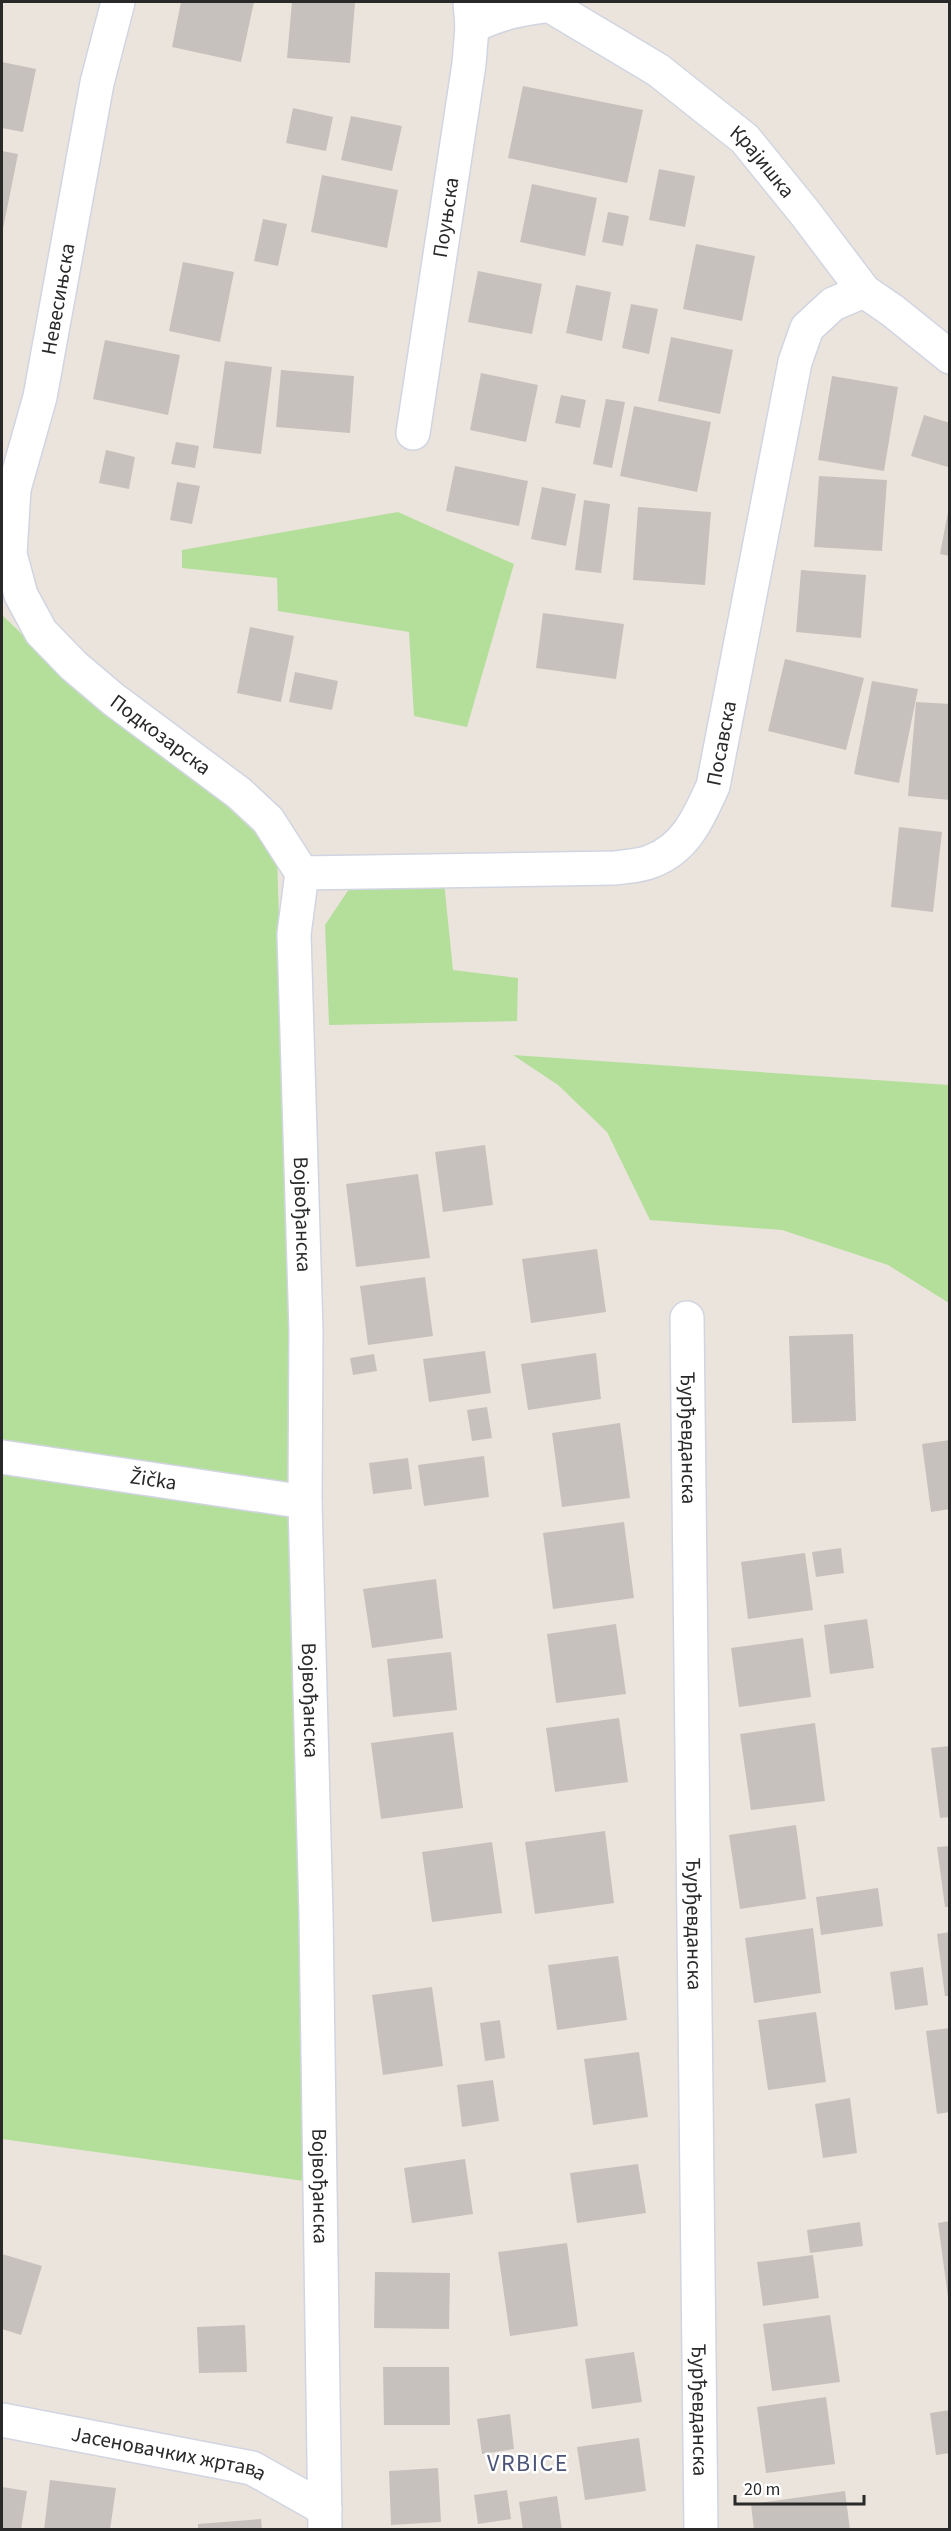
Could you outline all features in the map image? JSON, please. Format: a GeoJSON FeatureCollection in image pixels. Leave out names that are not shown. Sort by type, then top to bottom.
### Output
{"type":"FeatureCollection","features":[{"type":"Feature","properties":{"kind":"street","name":"Невесињска"},"geometry":{"type":"LineString","coordinates":[[21,595],[10,554],[14,489],[40,397],[97,83],[118,2]]}},
{"type":"Feature","properties":{"kind":"street"},"geometry":{"type":"LineString","coordinates":[[471,14],[492,16],[548,3]]}},
{"type":"Feature","properties":{"kind":"street","name":"Крајишка"},"geometry":{"type":"LineString","coordinates":[[548,3],[658,70],[746,140],[806,213],[864,291],[950,357]]}},
{"type":"Feature","properties":{"kind":"street","name":"Поуњска"},"geometry":{"type":"LineString","coordinates":[[413,433],[469,64],[471,14]]}},
{"type":"Feature","properties":{"kind":"street","name":"Посавска"},"geometry":{"type":"LineString","coordinates":[[302,873],[615,868],[651,862],[673,851],[696,823],[713,786],[795,362],[807,328],[833,304],[864,291]]}},
{"type":"Feature","properties":{"kind":"street","name":"Подкозарска"},"geometry":{"type":"LineString","coordinates":[[21,595],[41,632],[74,666],[113,699],[238,793],[268,820],[302,873]]}},
{"type":"Feature","properties":{"kind":"street","name":"Војвођанска"},"geometry":{"type":"LineString","coordinates":[[302,873],[294,934],[306,1331],[305,1502],[316,1926],[325,2519]]}},
{"type":"Feature","properties":{"kind":"street","name":"Ђурђевданска"},"geometry":{"type":"LineString","coordinates":[[687,1318],[701,2529]]}},
{"type":"Feature","properties":{"kind":"street","name":"Žička"},"geometry":{"type":"LineString","coordinates":[[2,1457],[305,1502]]}},
{"type":"Feature","properties":{"kind":"street","name":"Јасеновачких жртава"},"geometry":{"type":"LineString","coordinates":[[2,2421],[252,2468],[325,2519]]}},
{"type":"Feature","properties":{"kind":"green space"},"geometry":{"type":"Polygon","coordinates":[[[398,512],[514,564],[467,727],[414,716],[409,632],[278,611],[277,578],[182,568],[182,550],[398,512]]]}},
{"type":"Feature","properties":{"kind":"green space"},"geometry":{"type":"Polygon","coordinates":[[[2,615],[100,709],[239,805],[277,855],[318,2183],[2,2139],[2,615]]]}},
{"type":"Feature","properties":{"kind":"green space"},"geometry":{"type":"Polygon","coordinates":[[[444,882],[453,970],[518,978],[517,1021],[329,1025],[325,925],[351,886],[444,882]]]}},
{"type":"Feature","properties":{"kind":"green space"},"geometry":{"type":"Polygon","coordinates":[[[513,1055],[949,1085],[949,1303],[888,1265],[782,1230],[650,1220],[607,1132],[558,1085],[513,1055]]]}},
{"type":"Feature","properties":{"kind":"building"},"geometry":{"type":"Polygon","coordinates":[[[181,2],[254,2],[241,62],[172,47],[181,2]]]}},
{"type":"Feature","properties":{"kind":"building"},"geometry":{"type":"Polygon","coordinates":[[[292,2],[355,3],[350,63],[287,58],[292,2]]]}},
{"type":"Feature","properties":{"kind":"building"},"geometry":{"type":"Polygon","coordinates":[[[2,62],[36,69],[23,132],[2,128],[2,62]]]}},
{"type":"Feature","properties":{"kind":"building"},"geometry":{"type":"Polygon","coordinates":[[[523,86],[643,110],[627,183],[508,158],[523,86]]]}},
{"type":"Feature","properties":{"kind":"building"},"geometry":{"type":"Polygon","coordinates":[[[293,108],[333,117],[326,151],[286,143],[293,108]]]}},
{"type":"Feature","properties":{"kind":"building"},"geometry":{"type":"Polygon","coordinates":[[[351,116],[402,126],[392,171],[341,160],[351,116]]]}},
{"type":"Feature","properties":{"kind":"building"},"geometry":{"type":"Polygon","coordinates":[[[2,151],[18,154],[3,229],[2,229],[2,151]]]}},
{"type":"Feature","properties":{"kind":"building"},"geometry":{"type":"Polygon","coordinates":[[[659,169],[695,176],[685,227],[649,220],[659,169]]]}},
{"type":"Feature","properties":{"kind":"building"},"geometry":{"type":"Polygon","coordinates":[[[322,175],[398,190],[387,248],[311,232],[322,175]]]}},
{"type":"Feature","properties":{"kind":"building"},"geometry":{"type":"Polygon","coordinates":[[[532,184],[597,198],[585,256],[520,242],[532,184]]]}},
{"type":"Feature","properties":{"kind":"building"},"geometry":{"type":"Polygon","coordinates":[[[608,212],[629,216],[623,246],[602,242],[608,212]]]}},
{"type":"Feature","properties":{"kind":"building"},"geometry":{"type":"Polygon","coordinates":[[[263,219],[287,224],[278,266],[254,261],[263,219]]]}},
{"type":"Feature","properties":{"kind":"building"},"geometry":{"type":"Polygon","coordinates":[[[696,244],[755,256],[742,321],[683,309],[696,244]]]}},
{"type":"Feature","properties":{"kind":"building"},"geometry":{"type":"Polygon","coordinates":[[[183,262],[234,272],[220,342],[169,331],[183,262]]]}},
{"type":"Feature","properties":{"kind":"building"},"geometry":{"type":"Polygon","coordinates":[[[478,271],[542,284],[532,334],[468,322],[478,271]]]}},
{"type":"Feature","properties":{"kind":"building"},"geometry":{"type":"Polygon","coordinates":[[[576,285],[611,292],[602,341],[566,333],[576,285]]]}},
{"type":"Feature","properties":{"kind":"building"},"geometry":{"type":"Polygon","coordinates":[[[631,304],[658,309],[649,354],[622,348],[631,304]]]}},
{"type":"Feature","properties":{"kind":"building"},"geometry":{"type":"Polygon","coordinates":[[[671,337],[733,350],[720,414],[658,401],[671,337]]]}},
{"type":"Feature","properties":{"kind":"building"},"geometry":{"type":"Polygon","coordinates":[[[105,340],[180,355],[168,415],[93,399],[105,340]]]}},
{"type":"Feature","properties":{"kind":"building"},"geometry":{"type":"Polygon","coordinates":[[[225,361],[272,367],[261,454],[213,448],[225,361]]]}},
{"type":"Feature","properties":{"kind":"building"},"geometry":{"type":"Polygon","coordinates":[[[281,370],[354,376],[350,433],[276,427],[281,370]]]}},
{"type":"Feature","properties":{"kind":"building"},"geometry":{"type":"Polygon","coordinates":[[[481,373],[538,385],[526,442],[470,430],[481,373]]]}},
{"type":"Feature","properties":{"kind":"building"},"geometry":{"type":"Polygon","coordinates":[[[832,376],[898,387],[884,471],[818,460],[832,376]]]}},
{"type":"Feature","properties":{"kind":"building"},"geometry":{"type":"Polygon","coordinates":[[[561,395],[586,400],[580,428],[555,423],[561,395]]]}},
{"type":"Feature","properties":{"kind":"building"},"geometry":{"type":"Polygon","coordinates":[[[606,399],[625,402],[612,468],[593,464],[606,399]]]}},
{"type":"Feature","properties":{"kind":"building"},"geometry":{"type":"Polygon","coordinates":[[[634,406],[711,422],[697,492],[620,476],[634,406]]]}},
{"type":"Feature","properties":{"kind":"building"},"geometry":{"type":"Polygon","coordinates":[[[924,415],[950,423],[948,467],[911,456],[924,415]]]}},
{"type":"Feature","properties":{"kind":"building"},"geometry":{"type":"Polygon","coordinates":[[[176,442],[199,446],[195,468],[171,464],[176,442]]]}},
{"type":"Feature","properties":{"kind":"building"},"geometry":{"type":"Polygon","coordinates":[[[106,450],[135,457],[129,489],[99,483],[106,450]]]}},
{"type":"Feature","properties":{"kind":"building"},"geometry":{"type":"Polygon","coordinates":[[[455,466],[528,481],[519,526],[446,511],[455,466]]]}},
{"type":"Feature","properties":{"kind":"building"},"geometry":{"type":"Polygon","coordinates":[[[819,476],[887,480],[882,551],[814,547],[819,476]]]}},
{"type":"Feature","properties":{"kind":"building"},"geometry":{"type":"Polygon","coordinates":[[[177,482],[200,486],[192,524],[170,520],[177,482]]]}},
{"type":"Feature","properties":{"kind":"building"},"geometry":{"type":"Polygon","coordinates":[[[542,487],[576,494],[566,546],[531,539],[542,487]]]}},
{"type":"Feature","properties":{"kind":"building"},"geometry":{"type":"Polygon","coordinates":[[[584,500],[610,504],[601,573],[575,570],[584,500]]]}},
{"type":"Feature","properties":{"kind":"building"},"geometry":{"type":"Polygon","coordinates":[[[638,507],[711,512],[705,585],[633,580],[638,507]]]}},
{"type":"Feature","properties":{"kind":"building"},"geometry":{"type":"Polygon","coordinates":[[[948,512],[950,512],[950,556],[940,554],[948,512]]]}},
{"type":"Feature","properties":{"kind":"building"},"geometry":{"type":"Polygon","coordinates":[[[801,570],[866,575],[861,638],[796,632],[801,570]]]}},
{"type":"Feature","properties":{"kind":"building"},"geometry":{"type":"Polygon","coordinates":[[[543,613],[624,624],[616,679],[536,668],[543,613]]]}},
{"type":"Feature","properties":{"kind":"building"},"geometry":{"type":"Polygon","coordinates":[[[250,627],[294,636],[281,702],[237,693],[250,627]]]}},
{"type":"Feature","properties":{"kind":"building"},"geometry":{"type":"Polygon","coordinates":[[[785,659],[864,678],[846,750],[768,731],[785,659]]]}},
{"type":"Feature","properties":{"kind":"building"},"geometry":{"type":"Polygon","coordinates":[[[295,672],[338,681],[332,710],[289,702],[295,672]]]}},
{"type":"Feature","properties":{"kind":"building"},"geometry":{"type":"Polygon","coordinates":[[[872,681],[918,689],[899,783],[854,774],[872,681]]]}},
{"type":"Feature","properties":{"kind":"building"},"geometry":{"type":"Polygon","coordinates":[[[916,702],[950,704],[950,800],[908,796],[916,702]]]}},
{"type":"Feature","properties":{"kind":"building"},"geometry":{"type":"Polygon","coordinates":[[[899,827],[942,832],[933,912],[891,907],[899,827]]]}},
{"type":"Feature","properties":{"kind":"building"},"geometry":{"type":"Polygon","coordinates":[[[485,1145],[493,1205],[443,1212],[435,1152],[485,1145]]]}},
{"type":"Feature","properties":{"kind":"building"},"geometry":{"type":"Polygon","coordinates":[[[418,1174],[430,1258],[356,1267],[346,1184],[418,1174]]]}},
{"type":"Feature","properties":{"kind":"building"},"geometry":{"type":"Polygon","coordinates":[[[597,1249],[606,1312],[531,1323],[522,1259],[597,1249]]]}},
{"type":"Feature","properties":{"kind":"building"},"geometry":{"type":"Polygon","coordinates":[[[425,1277],[433,1336],[368,1345],[360,1286],[425,1277]]]}},
{"type":"Feature","properties":{"kind":"building"},"geometry":{"type":"Polygon","coordinates":[[[853,1334],[856,1421],[792,1423],[789,1336],[853,1334]]]}},
{"type":"Feature","properties":{"kind":"building"},"geometry":{"type":"Polygon","coordinates":[[[485,1351],[491,1393],[429,1402],[423,1359],[485,1351]]]}},
{"type":"Feature","properties":{"kind":"building"},"geometry":{"type":"Polygon","coordinates":[[[596,1353],[601,1399],[528,1410],[521,1364],[596,1353]]]}},
{"type":"Feature","properties":{"kind":"building"},"geometry":{"type":"Polygon","coordinates":[[[374,1354],[377,1371],[353,1375],[350,1358],[374,1354]]]}},
{"type":"Feature","properties":{"kind":"building"},"geometry":{"type":"Polygon","coordinates":[[[487,1407],[492,1438],[472,1441],[467,1410],[487,1407]]]}},
{"type":"Feature","properties":{"kind":"building"},"geometry":{"type":"Polygon","coordinates":[[[620,1423],[630,1498],[562,1507],[552,1433],[620,1423]]]}},
{"type":"Feature","properties":{"kind":"building"},"geometry":{"type":"Polygon","coordinates":[[[950,1440],[950,1509],[931,1512],[922,1444],[950,1440]]]}},
{"type":"Feature","properties":{"kind":"building"},"geometry":{"type":"Polygon","coordinates":[[[484,1456],[489,1497],[424,1506],[418,1465],[484,1456]]]}},
{"type":"Feature","properties":{"kind":"building"},"geometry":{"type":"Polygon","coordinates":[[[408,1458],[412,1489],[373,1494],[369,1463],[408,1458]]]}},
{"type":"Feature","properties":{"kind":"building"},"geometry":{"type":"Polygon","coordinates":[[[624,1522],[634,1598],[553,1609],[543,1533],[624,1522]]]}},
{"type":"Feature","properties":{"kind":"building"},"geometry":{"type":"Polygon","coordinates":[[[841,1548],[844,1573],[816,1577],[812,1552],[841,1548]]]}},
{"type":"Feature","properties":{"kind":"building"},"geometry":{"type":"Polygon","coordinates":[[[805,1553],[813,1610],[748,1619],[741,1562],[805,1553]]]}},
{"type":"Feature","properties":{"kind":"building"},"geometry":{"type":"Polygon","coordinates":[[[436,1579],[443,1638],[372,1648],[363,1589],[436,1579]]]}},
{"type":"Feature","properties":{"kind":"building"},"geometry":{"type":"Polygon","coordinates":[[[867,1619],[874,1668],[830,1674],[824,1625],[867,1619]]]}},
{"type":"Feature","properties":{"kind":"building"},"geometry":{"type":"Polygon","coordinates":[[[616,1624],[626,1694],[556,1703],[547,1634],[616,1624]]]}},
{"type":"Feature","properties":{"kind":"building"},"geometry":{"type":"Polygon","coordinates":[[[803,1638],[811,1697],[739,1707],[731,1648],[803,1638]]]}},
{"type":"Feature","properties":{"kind":"building"},"geometry":{"type":"Polygon","coordinates":[[[451,1652],[457,1710],[393,1717],[387,1659],[451,1652]]]}},
{"type":"Feature","properties":{"kind":"building"},"geometry":{"type":"Polygon","coordinates":[[[619,1718],[628,1782],[555,1792],[546,1728],[619,1718]]]}},
{"type":"Feature","properties":{"kind":"building"},"geometry":{"type":"Polygon","coordinates":[[[815,1723],[825,1801],[751,1810],[740,1734],[815,1723]]]}},
{"type":"Feature","properties":{"kind":"building"},"geometry":{"type":"Polygon","coordinates":[[[453,1732],[463,1808],[381,1819],[371,1743],[453,1732]]]}},
{"type":"Feature","properties":{"kind":"building"},"geometry":{"type":"Polygon","coordinates":[[[950,1746],[950,1817],[940,1818],[931,1748],[950,1746]]]}},
{"type":"Feature","properties":{"kind":"building"},"geometry":{"type":"Polygon","coordinates":[[[796,1825],[806,1899],[740,1909],[729,1835],[796,1825]]]}},
{"type":"Feature","properties":{"kind":"building"},"geometry":{"type":"Polygon","coordinates":[[[605,1831],[614,1903],[535,1914],[525,1842],[605,1831]]]}},
{"type":"Feature","properties":{"kind":"building"},"geometry":{"type":"Polygon","coordinates":[[[492,1842],[502,1913],[432,1922],[422,1852],[492,1842]]]}},
{"type":"Feature","properties":{"kind":"building"},"geometry":{"type":"Polygon","coordinates":[[[950,1846],[950,1907],[945,1907],[937,1847],[950,1846]]]}},
{"type":"Feature","properties":{"kind":"building"},"geometry":{"type":"Polygon","coordinates":[[[878,1888],[883,1926],[821,1935],[816,1897],[878,1888]]]}},
{"type":"Feature","properties":{"kind":"building"},"geometry":{"type":"Polygon","coordinates":[[[813,1928],[821,1993],[754,2003],[745,1938],[813,1928]]]}},
{"type":"Feature","properties":{"kind":"building"},"geometry":{"type":"Polygon","coordinates":[[[950,1932],[950,1996],[945,1996],[937,1934],[950,1932]]]}},
{"type":"Feature","properties":{"kind":"building"},"geometry":{"type":"Polygon","coordinates":[[[618,1956],[627,2020],[557,2030],[548,1965],[618,1956]]]}},
{"type":"Feature","properties":{"kind":"building"},"geometry":{"type":"Polygon","coordinates":[[[923,1967],[928,2005],[895,2010],[890,1972],[923,1967]]]}},
{"type":"Feature","properties":{"kind":"building"},"geometry":{"type":"Polygon","coordinates":[[[432,1987],[443,2066],[383,2075],[372,1995],[432,1987]]]}},
{"type":"Feature","properties":{"kind":"building"},"geometry":{"type":"Polygon","coordinates":[[[816,2012],[826,2082],[768,2090],[758,2020],[816,2012]]]}},
{"type":"Feature","properties":{"kind":"building"},"geometry":{"type":"Polygon","coordinates":[[[500,2020],[505,2058],[485,2061],[480,2023],[500,2020]]]}},
{"type":"Feature","properties":{"kind":"building"},"geometry":{"type":"Polygon","coordinates":[[[950,2028],[950,2112],[937,2114],[926,2031],[950,2028]]]}},
{"type":"Feature","properties":{"kind":"building"},"geometry":{"type":"Polygon","coordinates":[[[639,2052],[648,2117],[593,2125],[584,2059],[639,2052]]]}},
{"type":"Feature","properties":{"kind":"building"},"geometry":{"type":"Polygon","coordinates":[[[493,2080],[499,2121],[462,2127],[457,2085],[493,2080]]]}},
{"type":"Feature","properties":{"kind":"building"},"geometry":{"type":"Polygon","coordinates":[[[850,2098],[857,2153],[823,2158],[815,2104],[850,2098]]]}},
{"type":"Feature","properties":{"kind":"building"},"geometry":{"type":"Polygon","coordinates":[[[465,2159],[473,2214],[412,2223],[404,2168],[465,2159]]]}},
{"type":"Feature","properties":{"kind":"building"},"geometry":{"type":"Polygon","coordinates":[[[638,2164],[646,2213],[577,2223],[570,2173],[638,2164]]]}},
{"type":"Feature","properties":{"kind":"building"},"geometry":{"type":"Polygon","coordinates":[[[950,2221],[950,2297],[948,2297],[938,2223],[950,2221]]]}},
{"type":"Feature","properties":{"kind":"building"},"geometry":{"type":"Polygon","coordinates":[[[860,2222],[863,2246],[810,2253],[807,2230],[860,2222]]]}},
{"type":"Feature","properties":{"kind":"building"},"geometry":{"type":"Polygon","coordinates":[[[567,2243],[578,2326],[510,2336],[498,2252],[567,2243]]]}},
{"type":"Feature","properties":{"kind":"building"},"geometry":{"type":"Polygon","coordinates":[[[2,2254],[42,2266],[21,2335],[2,2329],[2,2254]]]}},
{"type":"Feature","properties":{"kind":"building"},"geometry":{"type":"Polygon","coordinates":[[[813,2255],[819,2298],[763,2306],[757,2262],[813,2255]]]}},
{"type":"Feature","properties":{"kind":"building"},"geometry":{"type":"Polygon","coordinates":[[[375,2272],[450,2273],[449,2329],[374,2328],[375,2272]]]}},
{"type":"Feature","properties":{"kind":"building"},"geometry":{"type":"Polygon","coordinates":[[[830,2315],[840,2382],[772,2391],[763,2324],[830,2315]]]}},
{"type":"Feature","properties":{"kind":"building"},"geometry":{"type":"Polygon","coordinates":[[[245,2325],[247,2372],[199,2373],[197,2327],[245,2325]]]}},
{"type":"Feature","properties":{"kind":"building"},"geometry":{"type":"Polygon","coordinates":[[[634,2352],[642,2402],[592,2409],[585,2359],[634,2352]]]}},
{"type":"Feature","properties":{"kind":"building"},"geometry":{"type":"Polygon","coordinates":[[[383,2367],[449,2367],[450,2425],[384,2425],[383,2367]]]}},
{"type":"Feature","properties":{"kind":"building"},"geometry":{"type":"Polygon","coordinates":[[[826,2397],[835,2464],[766,2473],[757,2407],[826,2397]]]}},
{"type":"Feature","properties":{"kind":"building"},"geometry":{"type":"Polygon","coordinates":[[[950,2410],[950,2453],[936,2455],[930,2413],[950,2410]]]}},
{"type":"Feature","properties":{"kind":"building"},"geometry":{"type":"Polygon","coordinates":[[[510,2414],[514,2449],[482,2454],[477,2419],[510,2414]]]}},
{"type":"Feature","properties":{"kind":"building"},"geometry":{"type":"Polygon","coordinates":[[[639,2438],[646,2491],[585,2500],[577,2447],[639,2438]]]}},
{"type":"Feature","properties":{"kind":"building"},"geometry":{"type":"Polygon","coordinates":[[[438,2468],[441,2522],[391,2525],[389,2471],[438,2468]]]}},
{"type":"Feature","properties":{"kind":"building"},"geometry":{"type":"Polygon","coordinates":[[[50,2480],[116,2488],[110,2530],[44,2530],[50,2480]]]}},
{"type":"Feature","properties":{"kind":"building"},"geometry":{"type":"Polygon","coordinates":[[[2,2487],[27,2491],[21,2530],[2,2530],[2,2487]]]}},
{"type":"Feature","properties":{"kind":"building"},"geometry":{"type":"Polygon","coordinates":[[[507,2490],[511,2519],[478,2524],[474,2495],[507,2490]]]}},
{"type":"Feature","properties":{"kind":"building"},"geometry":{"type":"Polygon","coordinates":[[[845,2491],[850,2530],[754,2530],[751,2504],[845,2491]]]}},
{"type":"Feature","properties":{"kind":"building"},"geometry":{"type":"Polygon","coordinates":[[[557,2496],[562,2530],[523,2530],[519,2502],[557,2496]]]}},
{"type":"Feature","properties":{"kind":"building"},"geometry":{"type":"Polygon","coordinates":[[[261,2519],[262,2530],[198,2530],[198,2524],[261,2519]]]}},
{"type":"Feature","properties":{"kind":"district","name":"VRBICE"},"geometry":{"type":"Point","coordinates":[528,2463]}}]}
